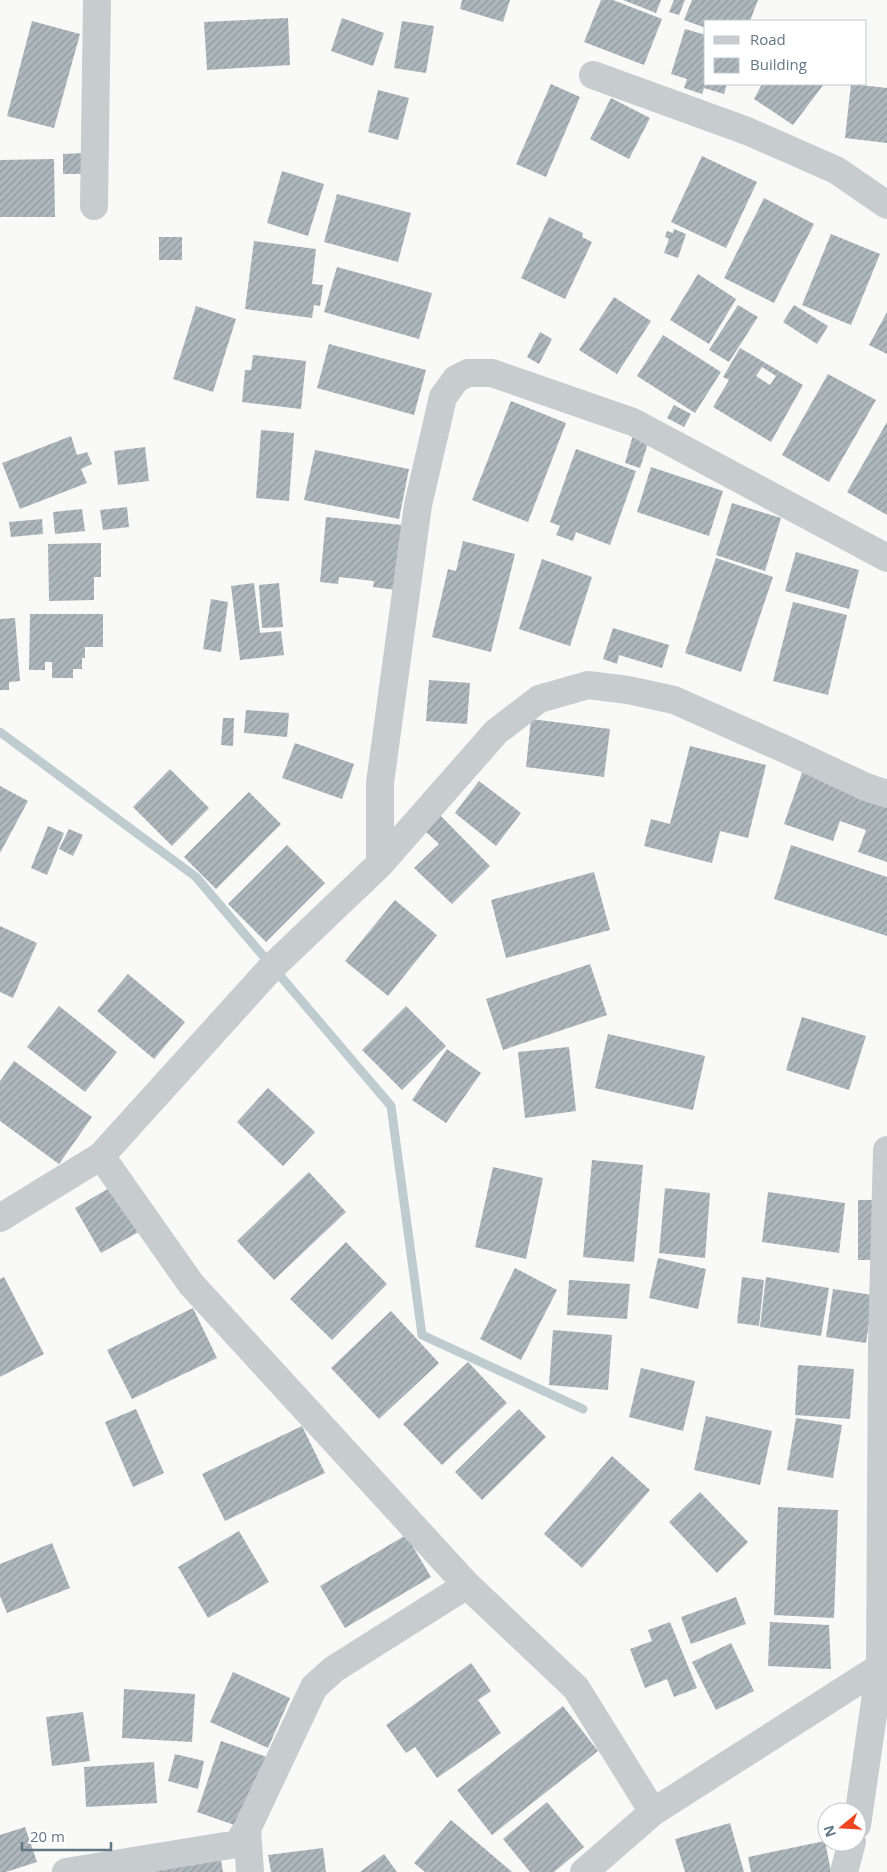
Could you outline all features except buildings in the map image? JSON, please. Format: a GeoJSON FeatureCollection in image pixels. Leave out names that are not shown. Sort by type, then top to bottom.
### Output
{"type":"FeatureCollection","features":[{"type":"Feature","properties":{"kind":"street"},"geometry":{"type":"LineString","coordinates":[[94,206],[97,0]]}},
{"type":"Feature","properties":{"kind":"street"},"geometry":{"type":"LineString","coordinates":[[593,75],[747,132],[836,170],[887,206]]}},
{"type":"Feature","properties":{"kind":"street"},"geometry":{"type":"LineString","coordinates":[[380,864],[380,783],[418,505],[443,397],[456,379],[468,373],[492,373],[633,422],[887,558]]}},
{"type":"Feature","properties":{"kind":"street"},"geometry":{"type":"LineString","coordinates":[[0,1218],[101,1156],[272,967],[380,864],[496,732],[539,699],[588,685],[628,690],[674,700],[866,787],[887,794]]}},
{"type":"Feature","properties":{"kind":"street"},"geometry":{"type":"LineString","coordinates":[[860,1802],[880,1667],[882,1333],[887,1150]]}},
{"type":"Feature","properties":{"kind":"street"},"geometry":{"type":"LineString","coordinates":[[101,1156],[191,1284],[467,1585],[576,1688],[653,1812]]}},
{"type":"Feature","properties":{"kind":"street"},"geometry":{"type":"LineString","coordinates":[[66,1872],[237,1844],[248,1829],[314,1687],[334,1669],[467,1585]]}},
{"type":"Feature","properties":{"kind":"street"},"geometry":{"type":"LineString","coordinates":[[584,1872],[653,1812],[880,1667]]}},
{"type":"Feature","properties":{"kind":"street"},"geometry":{"type":"LineString","coordinates":[[248,1829],[250,1872]]}},
{"type":"Feature","properties":{"kind":"street"},"geometry":{"type":"LineString","coordinates":[[844,1872],[849,1852]]}},
{"type":"Feature","properties":{"kind":"waterway"},"geometry":{"type":"LineString","coordinates":[[0,732],[196,877],[391,1106],[422,1335],[583,1409]]}}]}
